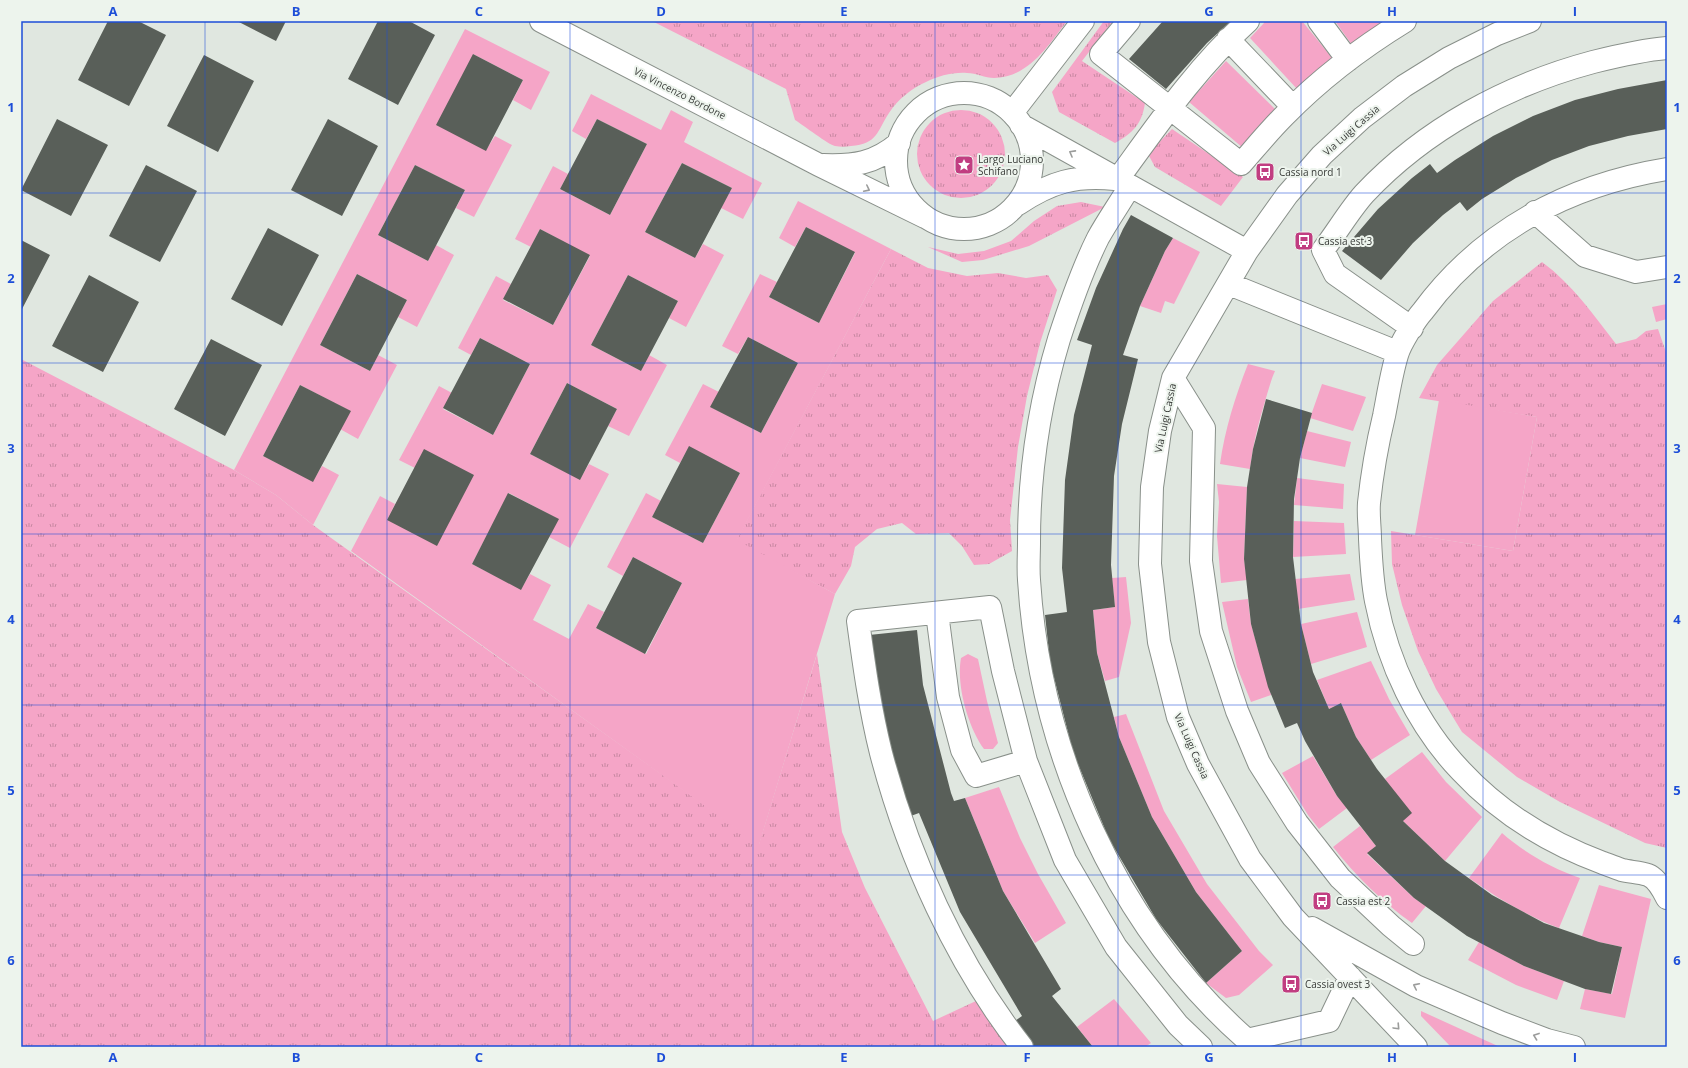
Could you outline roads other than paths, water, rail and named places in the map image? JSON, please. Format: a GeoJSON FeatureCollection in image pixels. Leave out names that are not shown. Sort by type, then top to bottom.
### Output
{"type":"FeatureCollection","features":[{"type":"Feature","properties":{"kind":"street","name":"Via Vincenzo Bordone"},"geometry":{"type":"LineString","coordinates":[[541,21],[819,165],[925,217]]}},
{"type":"Feature","properties":{"kind":"street"},"geometry":{"type":"LineString","coordinates":[[1017,119],[1083,21]]}},
{"type":"Feature","properties":{"kind":"street"},"geometry":{"type":"LineString","coordinates":[[1129,21],[1101,54],[1241,164],[1293,107],[1326,77],[1373,41],[1404,21]]}},
{"type":"Feature","properties":{"kind":"street"},"geometry":{"type":"LineString","coordinates":[[1248,21],[1228,39],[1169,108],[1124,182],[1070,303],[1049,370],[1035,439],[1029,509],[1028,579],[1036,649],[1050,717],[1072,784],[1097,841],[1135,909],[1176,966],[1222,1018],[1247,1040],[1328,1021],[1350,977]]}},
{"type":"Feature","properties":{"kind":"street"},"geometry":{"type":"LineString","coordinates":[[1318,21],[1348,60]]}},
{"type":"Feature","properties":{"kind":"street","name":"Via Luigi Cassia"},"geometry":{"type":"LineString","coordinates":[[1416,1047],[1293,917],[1250,859],[1198,764],[1178,717],[1159,642],[1150,564],[1152,487],[1160,432],[1173,378],[1247,251],[1292,189],[1322,155],[1362,118],[1404,86],[1449,58],[1497,34],[1530,21]]}},
{"type":"Feature","properties":{"kind":"street"},"geometry":{"type":"LineString","coordinates":[[1228,39],[1293,107]]}},
{"type":"Feature","properties":{"kind":"street"},"geometry":{"type":"LineString","coordinates":[[1412,328],[1335,274],[1323,250],[1364,195],[1399,162],[1436,133],[1477,108],[1520,87],[1565,70],[1611,57],[1667,48]]}},
{"type":"Feature","properties":{"kind":"street"},"geometry":{"type":"LineString","coordinates":[[1015,206],[1028,185],[1032,166],[1031,147],[1028,136],[1017,119],[1002,104],[975,94],[947,96],[922,108],[912,118],[899,143],[897,155],[899,178],[909,200],[925,217],[945,226],[956,229],[978,228],[998,220],[1033,194],[1072,179],[1096,177],[1124,182]]}},
{"type":"Feature","properties":{"kind":"street"},"geometry":{"type":"LineString","coordinates":[[1017,119],[1124,182],[1247,251]]}},
{"type":"Feature","properties":{"kind":"street"},"geometry":{"type":"LineString","coordinates":[[819,165],[844,166],[859,164],[873,160],[887,153],[899,143]]}},
{"type":"Feature","properties":{"kind":"street"},"geometry":{"type":"LineString","coordinates":[[1667,168],[1636,174],[1601,184],[1568,196],[1535,212],[1475,253],[1449,278],[1421,312],[1397,352],[1375,456],[1369,506],[1371,554],[1376,601],[1388,647],[1406,692],[1430,732],[1454,764],[1494,803],[1533,831],[1575,853],[1620,869],[1650,875],[1663,890],[1667,898]]}},
{"type":"Feature","properties":{"kind":"street"},"geometry":{"type":"LineString","coordinates":[[1535,212],[1585,256],[1636,272],[1667,267]]}},
{"type":"Feature","properties":{"kind":"street"},"geometry":{"type":"LineString","coordinates":[[1229,284],[1397,352]]}},
{"type":"Feature","properties":{"kind":"street"},"geometry":{"type":"LineString","coordinates":[[1173,378],[1204,428],[1200,561],[1211,632],[1234,704],[1256,757],[1297,823],[1340,878],[1391,926],[1413,944]]}},
{"type":"Feature","properties":{"kind":"street"},"geometry":{"type":"LineString","coordinates":[[1022,1047],[979,985],[948,930],[922,872],[899,813],[881,753],[867,691],[858,621],[990,607],[1003,671],[1026,761],[1065,860],[1116,947],[1178,1025],[1201,1047]]}},
{"type":"Feature","properties":{"kind":"street"},"geometry":{"type":"LineString","coordinates":[[938,613],[948,697],[962,750],[976,776],[1026,761]]}},
{"type":"Feature","properties":{"kind":"street"},"geometry":{"type":"LineString","coordinates":[[1293,917],[1416,986],[1502,1023],[1547,1040],[1574,1047]]}},
{"type":"Feature","properties":{"kind":"place","name":"Largo Luciano Schifano"},"geometry":{"type":"Point","coordinates":[964,165]}},
{"type":"Feature","properties":{"kind":"place","name":"Cassia nord 1"},"geometry":{"type":"Point","coordinates":[1265,172]}},
{"type":"Feature","properties":{"kind":"place","name":"Cassia est 3"},"geometry":{"type":"Point","coordinates":[1304,241]}},
{"type":"Feature","properties":{"kind":"place","name":"Cassia est 2"},"geometry":{"type":"Point","coordinates":[1322,901]}},
{"type":"Feature","properties":{"kind":"place","name":"Cassia ovest 3"},"geometry":{"type":"Point","coordinates":[1291,984]}}]}
